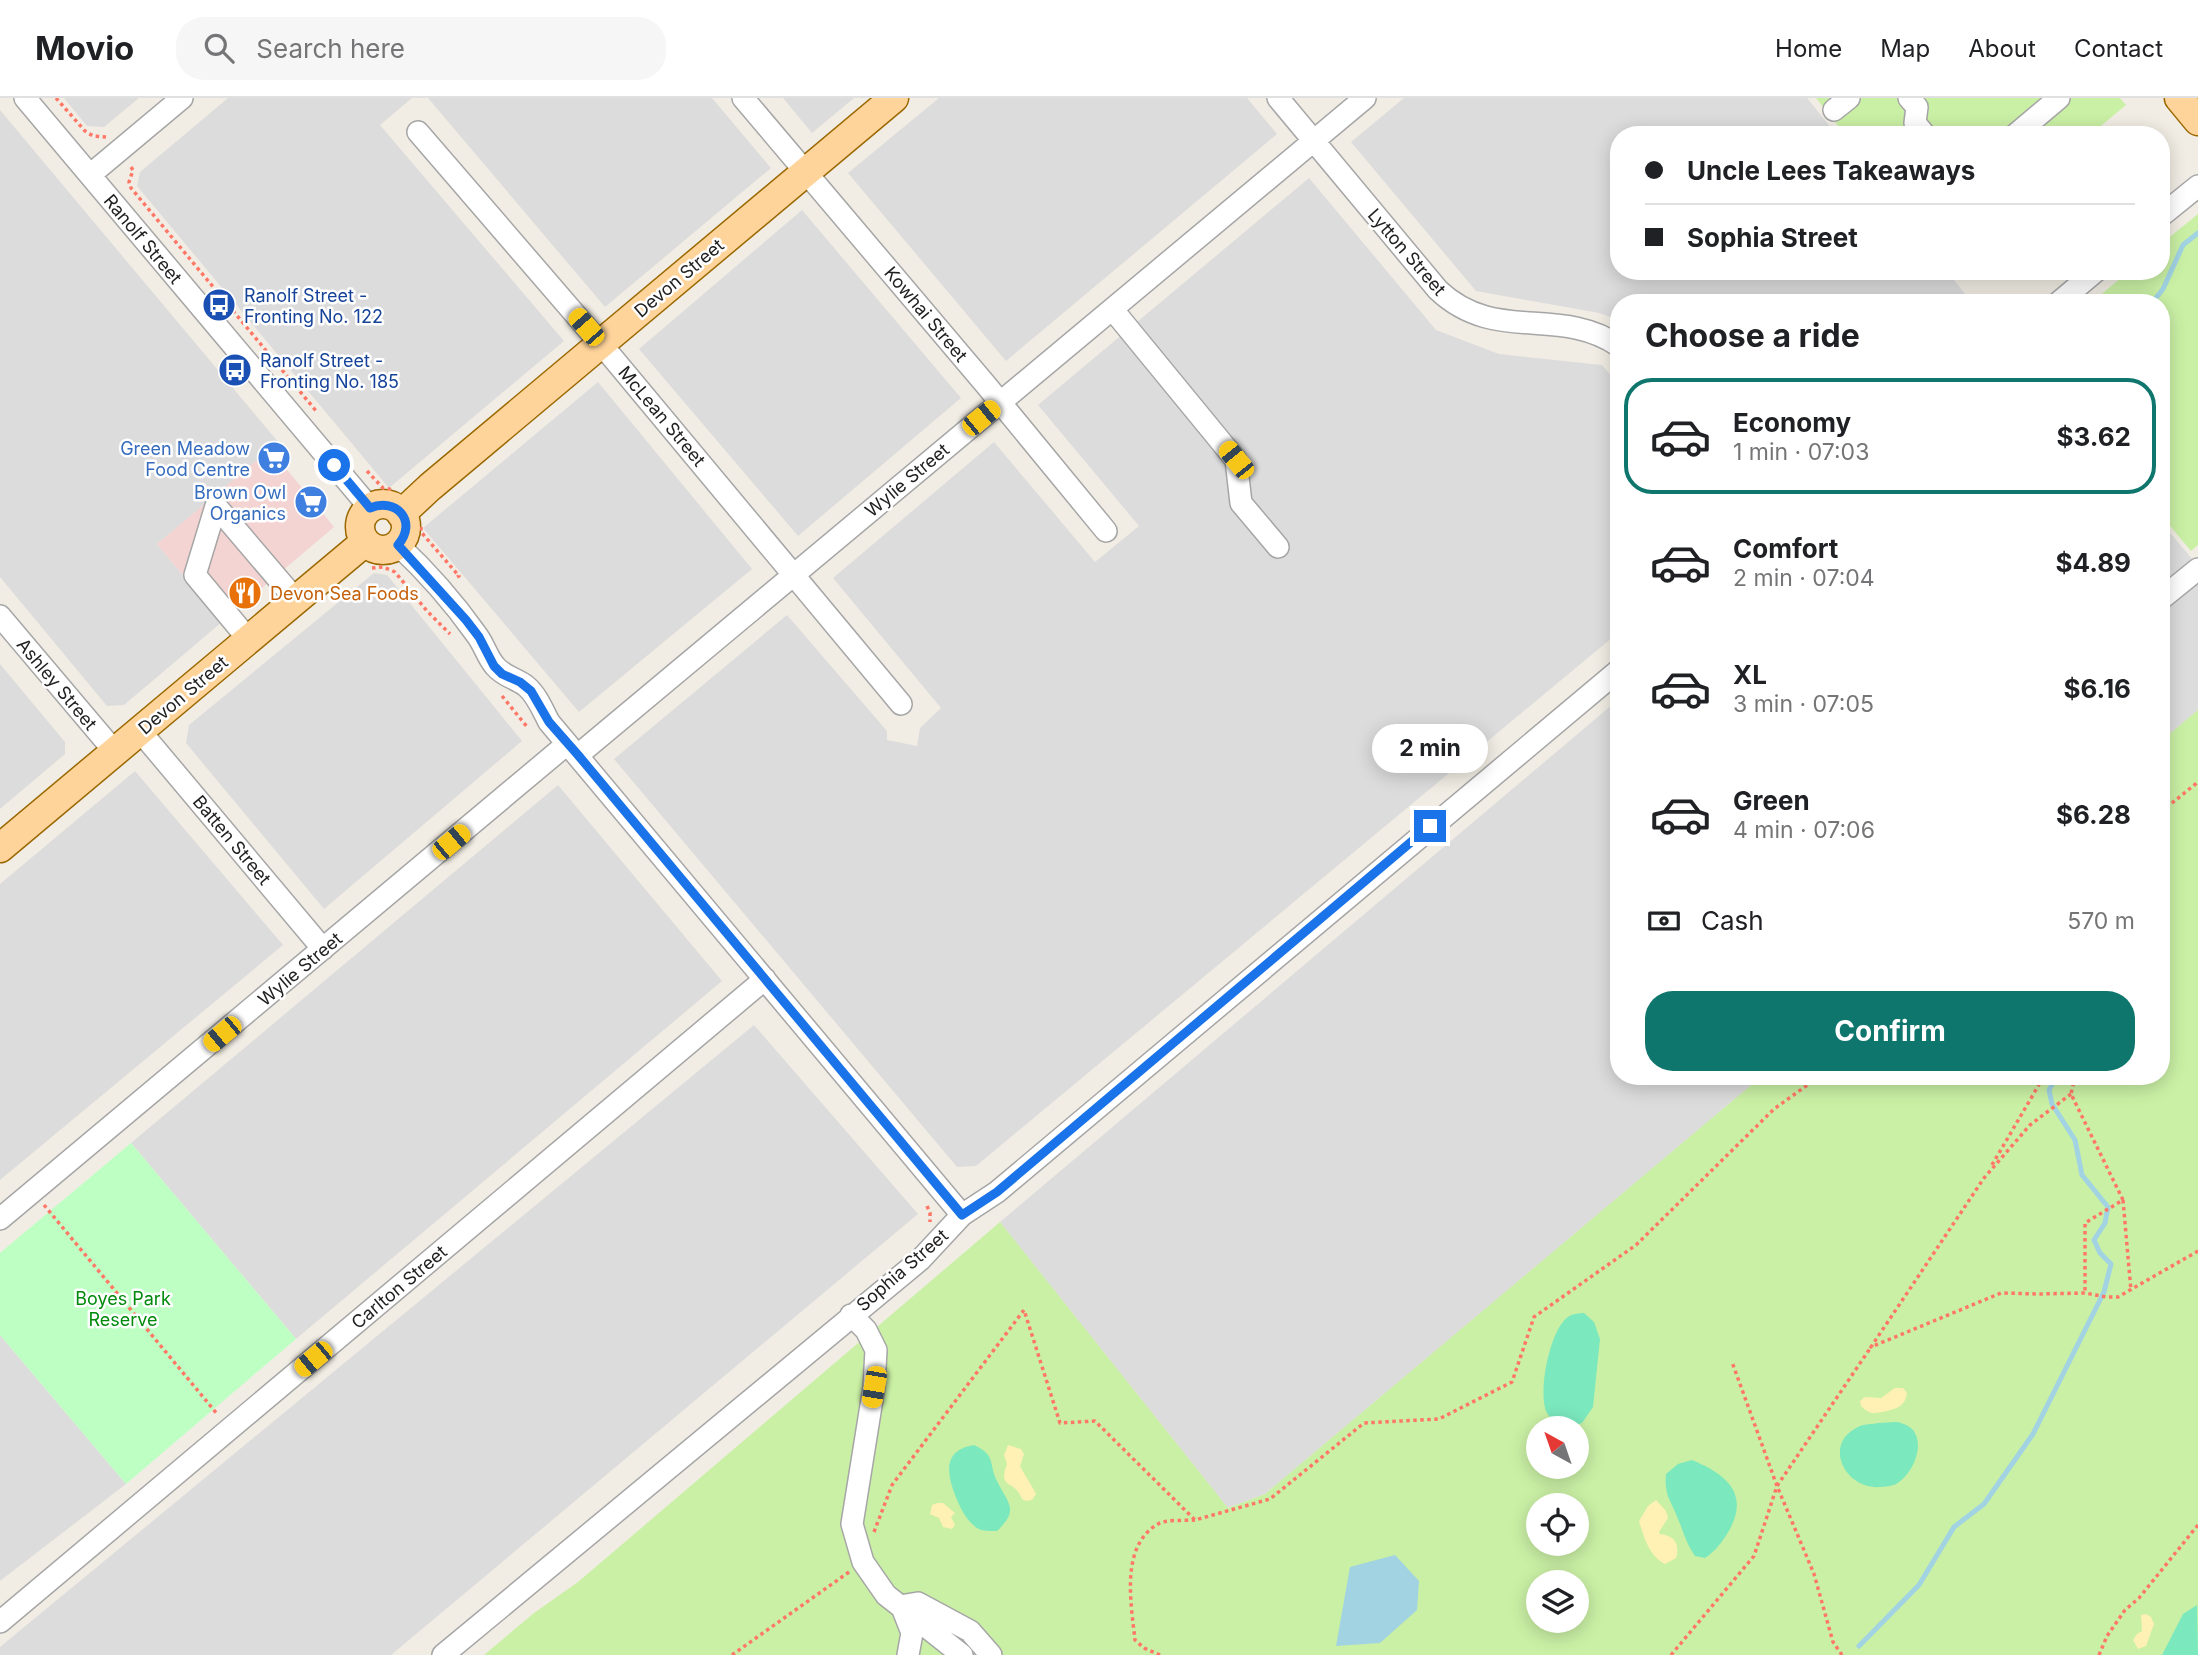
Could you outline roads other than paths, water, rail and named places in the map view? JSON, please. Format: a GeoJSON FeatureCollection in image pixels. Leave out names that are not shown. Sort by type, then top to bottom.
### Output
{"type":"FeatureCollection","features":[{"type":"Feature","properties":{"kind":"main road","name":"Devon Street"},"geometry":{"type":"LineString","coordinates":[[407,509],[894,98]]}},
{"type":"Feature","properties":{"kind":"main road"},"geometry":{"type":"LineString","coordinates":[[2179,98],[2198,121]]}},
{"type":"Feature","properties":{"kind":"main road"},"geometry":{"type":"LineString","coordinates":[[386,504],[407,509],[406,532],[398,545],[384,551],[370,547],[365,542],[360,534],[361,521],[370,508],[386,504]]}},
{"type":"Feature","properties":{"kind":"main road","name":"Devon Street"},"geometry":{"type":"LineString","coordinates":[[0,848],[365,542]]}},
{"type":"Feature","properties":{"kind":"street","name":"Ranolf Street"},"geometry":{"type":"LineString","coordinates":[[25,98],[370,508]]}},
{"type":"Feature","properties":{"kind":"street"},"geometry":{"type":"LineString","coordinates":[[90,176],[182,98]]}},
{"type":"Feature","properties":{"kind":"street","name":"Kowhai Street"},"geometry":{"type":"LineString","coordinates":[[743,98],[1106,531]]}},
{"type":"Feature","properties":{"kind":"street","name":"Lytton Street"},"geometry":{"type":"LineString","coordinates":[[1278,98],[1449,301],[1465,311],[1500,321],[1574,327],[1610,341]]}},
{"type":"Feature","properties":{"kind":"street","name":"Wylie Street"},"geometry":{"type":"LineString","coordinates":[[0,1219],[323,949],[794,575],[1365,98]]}},
{"type":"Feature","properties":{"kind":"street"},"geometry":{"type":"LineString","coordinates":[[1909,98],[1917,107],[1918,126]]}},
{"type":"Feature","properties":{"kind":"street"},"geometry":{"type":"LineString","coordinates":[[2026,126],[2059,98]]}},
{"type":"Feature","properties":{"kind":"street","name":"McLean Street"},"geometry":{"type":"LineString","coordinates":[[418,132],[601,344],[901,704]]}},
{"type":"Feature","properties":{"kind":"street"},"geometry":{"type":"LineString","coordinates":[[2170,209],[2198,186]]}},
{"type":"Feature","properties":{"kind":"street"},"geometry":{"type":"LineString","coordinates":[[2069,294],[2085,280]]}},
{"type":"Feature","properties":{"kind":"street"},"geometry":{"type":"LineString","coordinates":[[1113,310],[1236,460],[1241,503],[1278,547]]}},
{"type":"Feature","properties":{"kind":"street"},"geometry":{"type":"LineString","coordinates":[[248,640],[195,575],[216,506],[296,600]]}},
{"type":"Feature","properties":{"kind":"street"},"geometry":{"type":"LineString","coordinates":[[398,545],[466,620],[479,637],[494,666],[502,674],[520,682],[531,691],[549,722],[962,1215]]}},
{"type":"Feature","properties":{"kind":"street"},"geometry":{"type":"LineString","coordinates":[[2170,592],[2198,569]]}},
{"type":"Feature","properties":{"kind":"street","name":"Ashley Street"},"geometry":{"type":"LineString","coordinates":[[0,617],[115,752]]}},
{"type":"Feature","properties":{"kind":"street","name":"Sophia Street"},"geometry":{"type":"LineString","coordinates":[[443,1655],[920,1260],[962,1215],[1007,1184],[1610,678]]}},
{"type":"Feature","properties":{"kind":"street","name":"Batten Street"},"geometry":{"type":"LineString","coordinates":[[140,731],[323,949]]}},
{"type":"Feature","properties":{"kind":"street","name":"Carlton Street"},"geometry":{"type":"LineString","coordinates":[[0,1622],[765,979]]}},
{"type":"Feature","properties":{"kind":"street"},"geometry":{"type":"LineString","coordinates":[[851,1315],[866,1330],[876,1350],[874,1387],[852,1524],[863,1562],[886,1595],[962,1655]]}},
{"type":"Feature","properties":{"kind":"street"},"geometry":{"type":"LineString","coordinates":[[900,1606],[918,1603],[970,1631],[991,1655]]}},
{"type":"Feature","properties":{"kind":"street"},"geometry":{"type":"LineString","coordinates":[[900,1606],[912,1633],[908,1655]]}},
{"type":"Feature","properties":{"kind":"water"},"geometry":{"type":"Polygon","coordinates":[[[1395,1555],[1419,1581],[1417,1610],[1380,1643],[1336,1646],[1350,1567],[1395,1555]]]}},
{"type":"Feature","properties":{"kind":"waterway"},"geometry":{"type":"LineString","coordinates":[[2170,274],[2183,245],[2198,233]]}},
{"type":"Feature","properties":{"kind":"waterway"},"geometry":{"type":"LineString","coordinates":[[2159,294],[2167,280]]}},
{"type":"Feature","properties":{"kind":"waterway"},"geometry":{"type":"LineString","coordinates":[[1859,1646],[1919,1585],[1954,1527],[1984,1504],[2033,1434],[2104,1292],[2111,1264],[2100,1253],[2094,1240],[2105,1223],[2108,1207],[2082,1175],[2075,1140],[2052,1104],[2049,1090],[2052,1085]]}},
{"type":"Feature","properties":{"kind":"place","name":"Ranolf Street - Fronting No. 122"},"geometry":{"type":"Point","coordinates":[219,305]}},
{"type":"Feature","properties":{"kind":"place","name":"Ranolf Street - Fronting No. 185"},"geometry":{"type":"Point","coordinates":[235,370]}},
{"type":"Feature","properties":{"kind":"place","name":"Green Meadow Food Centre"},"geometry":{"type":"Point","coordinates":[274,458]}},
{"type":"Feature","properties":{"kind":"place","name":"Brown Owl Organics"},"geometry":{"type":"Point","coordinates":[311,502]}},
{"type":"Feature","properties":{"kind":"place","name":"Devon Sea Foods"},"geometry":{"type":"Point","coordinates":[245,593]}},
{"type":"Feature","properties":{"kind":"park label","name":"Boyes Park Reserve"},"geometry":{"type":"Point","coordinates":[123,1308]}}]}
